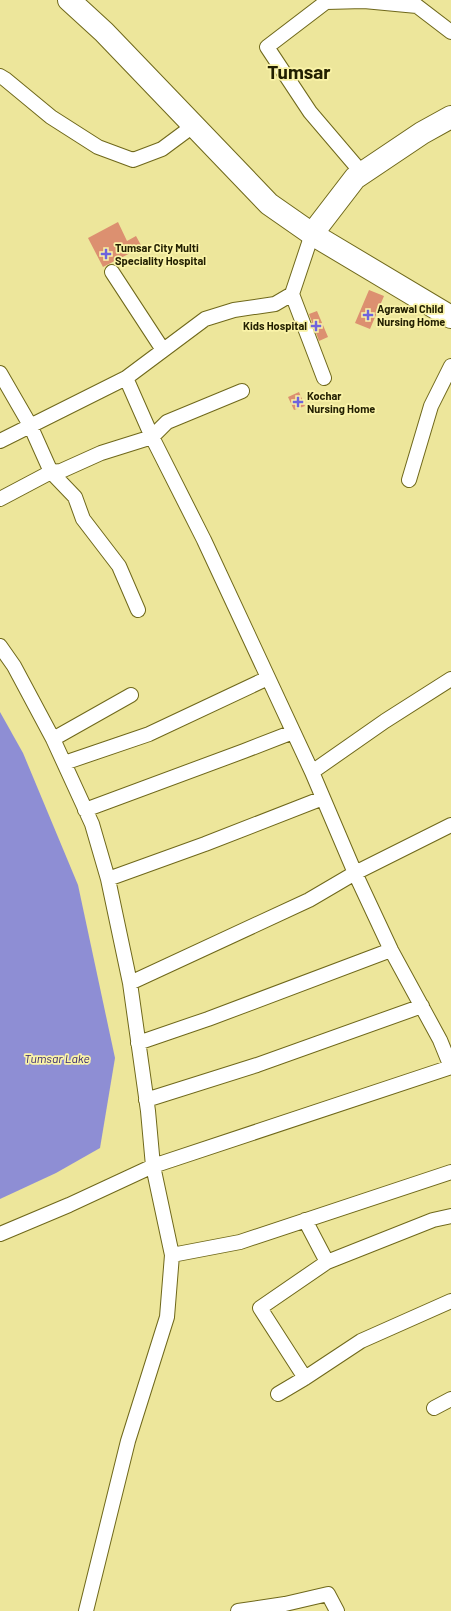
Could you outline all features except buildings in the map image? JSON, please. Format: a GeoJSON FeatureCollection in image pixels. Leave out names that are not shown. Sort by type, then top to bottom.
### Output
{"type":"FeatureCollection","features":[{"type":"Feature","properties":{"kind":"main road"},"geometry":{"type":"LineString","coordinates":[[70,0],[104,32],[269,204],[312,234],[451,317]]}},
{"type":"Feature","properties":{"kind":"main road"},"geometry":{"type":"LineString","coordinates":[[312,234],[354,178],[422,133],[451,117]]}},
{"type":"Feature","properties":{"kind":"street"},"geometry":{"type":"LineString","coordinates":[[362,173],[310,112],[267,47],[325,1],[364,1],[417,6],[451,32]]}},
{"type":"Feature","properties":{"kind":"street"},"geometry":{"type":"LineString","coordinates":[[0,76],[51,117],[98,148],[133,160],[162,148],[193,126]]}},
{"type":"Feature","properties":{"kind":"street"},"geometry":{"type":"LineString","coordinates":[[312,234],[292,294],[324,378]]}},
{"type":"Feature","properties":{"kind":"street"},"geometry":{"type":"LineString","coordinates":[[112,272],[163,350]]}},
{"type":"Feature","properties":{"kind":"street"},"geometry":{"type":"LineString","coordinates":[[0,441],[126,378],[205,319],[234,310],[275,304],[292,294]]}},
{"type":"Feature","properties":{"kind":"street"},"geometry":{"type":"LineString","coordinates":[[409,480],[432,406],[451,366]]}},
{"type":"Feature","properties":{"kind":"street"},"geometry":{"type":"LineString","coordinates":[[0,373],[30,425],[51,472],[75,497],[83,519],[119,566],[138,610]]}},
{"type":"Feature","properties":{"kind":"street"},"geometry":{"type":"LineString","coordinates":[[0,1234],[69,1205],[153,1166],[451,1067],[445,1039],[422,1006],[391,950],[312,772],[204,540],[152,437],[126,378]]}},
{"type":"Feature","properties":{"kind":"street"},"geometry":{"type":"LineString","coordinates":[[0,499],[51,472],[61,471],[101,453],[152,437],[167,422],[242,391]]}},
{"type":"Feature","properties":{"kind":"street"},"geometry":{"type":"LineString","coordinates":[[0,646],[14,666],[64,762],[92,824],[108,879],[130,983],[146,1100],[153,1166],[172,1255],[167,1317],[128,1441],[86,1611]]}},
{"type":"Feature","properties":{"kind":"street"},"geometry":{"type":"LineString","coordinates":[[64,762],[149,734],[268,678]]}},
{"type":"Feature","properties":{"kind":"street"},"geometry":{"type":"LineString","coordinates":[[312,772],[385,721],[451,678]]}},
{"type":"Feature","properties":{"kind":"street"},"geometry":{"type":"LineString","coordinates":[[53,739],[131,695]]}},
{"type":"Feature","properties":{"kind":"street"},"geometry":{"type":"LineString","coordinates":[[85,810],[293,732]]}},
{"type":"Feature","properties":{"kind":"street"},"geometry":{"type":"LineString","coordinates":[[108,879],[205,844],[323,798]]}},
{"type":"Feature","properties":{"kind":"street"},"geometry":{"type":"LineString","coordinates":[[130,983],[309,900],[356,873],[451,825]]}},
{"type":"Feature","properties":{"kind":"street"},"geometry":{"type":"LineString","coordinates":[[138,1043],[208,1019],[391,950]]}},
{"type":"Feature","properties":{"kind":"street"},"geometry":{"type":"LineString","coordinates":[[146,1100],[257,1065],[422,1006]]}},
{"type":"Feature","properties":{"kind":"street"},"geometry":{"type":"LineString","coordinates":[[172,1255],[240,1242],[451,1172]]}},
{"type":"Feature","properties":{"kind":"street"},"geometry":{"type":"LineString","coordinates":[[305,1378],[260,1308],[327,1262],[433,1220],[451,1216]]}},
{"type":"Feature","properties":{"kind":"street"},"geometry":{"type":"LineString","coordinates":[[305,1220],[327,1262]]}},
{"type":"Feature","properties":{"kind":"street"},"geometry":{"type":"LineString","coordinates":[[278,1394],[361,1341],[451,1301]]}},
{"type":"Feature","properties":{"kind":"street"},"geometry":{"type":"LineString","coordinates":[[434,1408],[451,1399]]}},
{"type":"Feature","properties":{"kind":"street"},"geometry":{"type":"LineString","coordinates":[[238,1611],[286,1608],[328,1594],[337,1611]]}},
{"type":"Feature","properties":{"kind":"water","name":"Tumsar Lake"},"geometry":{"type":"Polygon","coordinates":[[[0,712],[23,753],[78,885],[115,1058],[100,1148],[56,1173],[0,1199],[0,712]]]}},
{"type":"Feature","properties":{"kind":"place","name":"Tumsar City Multi Speciality Hospital"},"geometry":{"type":"Point","coordinates":[106,254]}},
{"type":"Feature","properties":{"kind":"place","name":"Agrawal Child Nursing Home"},"geometry":{"type":"Point","coordinates":[368,315]}},
{"type":"Feature","properties":{"kind":"place","name":"Kids Hospital"},"geometry":{"type":"Point","coordinates":[316,326]}},
{"type":"Feature","properties":{"kind":"place","name":"Kochar Nursing Home"},"geometry":{"type":"Point","coordinates":[298,402]}},
{"type":"Feature","properties":{"kind":"district","name":"Tumsar"},"geometry":{"type":"Point","coordinates":[299,72]}}]}
